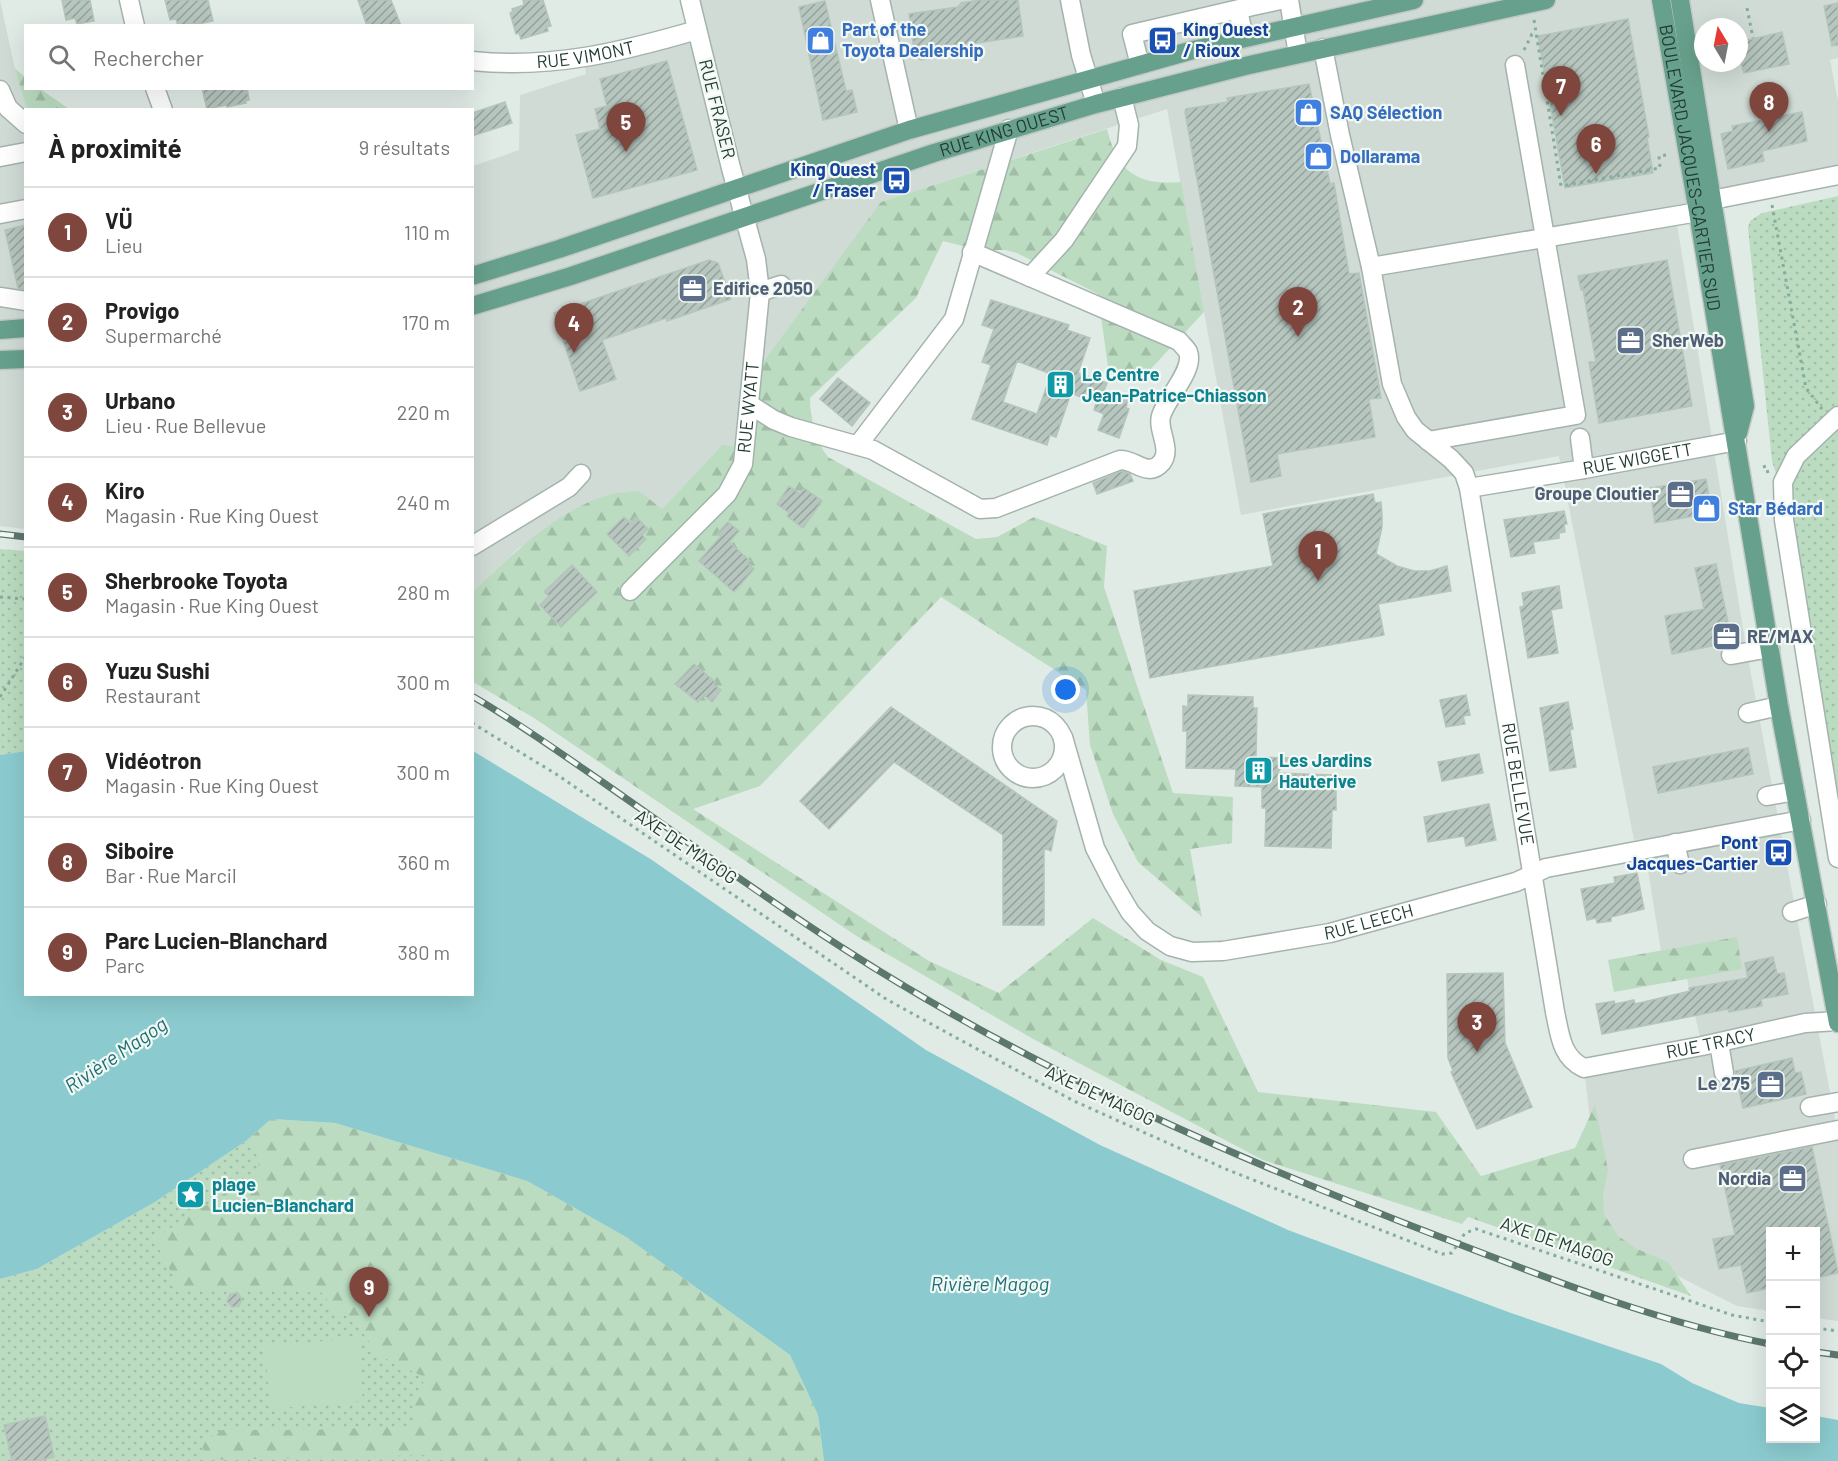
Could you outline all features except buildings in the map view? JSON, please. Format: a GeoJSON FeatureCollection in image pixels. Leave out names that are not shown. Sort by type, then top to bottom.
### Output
{"type":"FeatureCollection","features":[{"type":"Feature","properties":{"kind":"main road","name":"RUE KING OUEST"},"geometry":{"type":"LineString","coordinates":[[474,275],[560,249],[909,130],[1244,38],[1380,3],[1414,0]]}},
{"type":"Feature","properties":{"kind":"main road","name":"RUE KING OUEST"},"geometry":{"type":"LineString","coordinates":[[474,305],[571,276],[1009,129],[1096,104],[1323,48],[1546,0]]}},
{"type":"Feature","properties":{"kind":"main road","name":"BOULEVARD JACQUES-CARTIER SUD"},"geometry":{"type":"LineString","coordinates":[[1661,0],[1737,441],[1779,706],[1838,1022]]}},
{"type":"Feature","properties":{"kind":"main road","name":"BOULEVARD JACQUES-CARTIER SUD"},"geometry":{"type":"LineString","coordinates":[[1680,0],[1745,406],[1737,441]]}},
{"type":"Feature","properties":{"kind":"main road"},"geometry":{"type":"LineString","coordinates":[[0,330],[24,328]]}},
{"type":"Feature","properties":{"kind":"main road"},"geometry":{"type":"LineString","coordinates":[[0,360],[24,359]]}},
{"type":"Feature","properties":{"kind":"street"},"geometry":{"type":"LineString","coordinates":[[129,0],[135,24]]}},
{"type":"Feature","properties":{"kind":"street","name":"RUE FRASER"},"geometry":{"type":"LineString","coordinates":[[690,0],[744,217]]}},
{"type":"Feature","properties":{"kind":"street"},"geometry":{"type":"LineString","coordinates":[[880,0],[909,130]]}},
{"type":"Feature","properties":{"kind":"street"},"geometry":{"type":"LineString","coordinates":[[1070,0],[1096,104]]}},
{"type":"Feature","properties":{"kind":"street"},"geometry":{"type":"LineString","coordinates":[[1140,65],[1132,34],[1280,0]]}},
{"type":"Feature","properties":{"kind":"street"},"geometry":{"type":"LineString","coordinates":[[1289,0],[1298,54]]}},
{"type":"Feature","properties":{"kind":"street"},"geometry":{"type":"LineString","coordinates":[[1244,38],[1246,6]]}},
{"type":"Feature","properties":{"kind":"street","name":"RUE VIMONT"},"geometry":{"type":"LineString","coordinates":[[474,61],[520,64],[584,58],[698,30]]}},
{"type":"Feature","properties":{"kind":"street"},"geometry":{"type":"LineString","coordinates":[[1323,48],[1340,135],[1371,267],[1392,384],[1406,417],[1415,430],[1451,459],[1464,473],[1469,488]]}},
{"type":"Feature","properties":{"kind":"street"},"geometry":{"type":"LineString","coordinates":[[1428,441],[1576,415],[1515,65]]}},
{"type":"Feature","properties":{"kind":"street"},"geometry":{"type":"LineString","coordinates":[[0,90],[8,108],[24,122]]}},
{"type":"Feature","properties":{"kind":"street"},"geometry":{"type":"LineString","coordinates":[[156,90],[162,108]]}},
{"type":"Feature","properties":{"kind":"street"},"geometry":{"type":"LineString","coordinates":[[1030,277],[1064,240],[1127,146],[1129,125],[1122,97]]}},
{"type":"Feature","properties":{"kind":"street"},"geometry":{"type":"LineString","coordinates":[[858,445],[954,319],[1009,129]]}},
{"type":"Feature","properties":{"kind":"street"},"geometry":{"type":"LineString","coordinates":[[0,157],[24,152]]}},
{"type":"Feature","properties":{"kind":"street"},"geometry":{"type":"LineString","coordinates":[[1713,200],[1838,175]]}},
{"type":"Feature","properties":{"kind":"street"},"geometry":{"type":"LineString","coordinates":[[0,214],[24,209]]}},
{"type":"Feature","properties":{"kind":"street"},"geometry":{"type":"LineString","coordinates":[[1371,267],[1698,212]]}},
{"type":"Feature","properties":{"kind":"street","name":"RUE WYATT"},"geometry":{"type":"LineString","coordinates":[[630,591],[727,494],[743,464],[760,292],[756,259],[744,217]]}},
{"type":"Feature","properties":{"kind":"street"},"geometry":{"type":"LineString","coordinates":[[749,404],[774,420],[791,427],[873,450],[980,509],[987,510],[1120,460],[1127,460],[1143,469],[1152,469],[1162,462],[1165,454],[1160,425],[1161,415],[1185,372],[1188,360],[1188,351],[1179,341],[972,252]]}},
{"type":"Feature","properties":{"kind":"street"},"geometry":{"type":"LineString","coordinates":[[760,292],[781,285]]}},
{"type":"Feature","properties":{"kind":"street"},"geometry":{"type":"LineString","coordinates":[[0,297],[24,301]]}},
{"type":"Feature","properties":{"kind":"street"},"geometry":{"type":"LineString","coordinates":[[1834,419],[1796,456],[1783,482],[1784,520],[1838,858]]}},
{"type":"Feature","properties":{"kind":"street"},"geometry":{"type":"LineString","coordinates":[[1580,438],[1584,469]]}},
{"type":"Feature","properties":{"kind":"street","name":"RUE WIGGETT"},"geometry":{"type":"LineString","coordinates":[[1469,488],[1584,469],[1636,467],[1737,441]]}},
{"type":"Feature","properties":{"kind":"street"},"geometry":{"type":"LineString","coordinates":[[474,545],[569,487],[581,474]]}},
{"type":"Feature","properties":{"kind":"street","name":"RUE BELLEVUE"},"geometry":{"type":"LineString","coordinates":[[1469,488],[1554,1012],[1562,1042],[1572,1062],[1584,1068]]}},
{"type":"Feature","properties":{"kind":"street"},"geometry":{"type":"LineString","coordinates":[[1731,656],[1770,648]]}},
{"type":"Feature","properties":{"kind":"street"},"geometry":{"type":"LineString","coordinates":[[1748,712],[1779,706]]}},
{"type":"Feature","properties":{"kind":"street","name":"RUE LEECH"},"geometry":{"type":"LineString","coordinates":[[1063,737],[1095,848],[1113,884],[1130,912],[1147,932],[1170,946],[1192,952],[1223,951],[1330,933],[1505,886],[1546,868],[1586,855],[1675,843],[1801,820]]}},
{"type":"Feature","properties":{"kind":"street"},"geometry":{"type":"LineString","coordinates":[[1767,796],[1795,791]]}},
{"type":"Feature","properties":{"kind":"street"},"geometry":{"type":"LineString","coordinates":[[1675,843],[1680,864]]}},
{"type":"Feature","properties":{"kind":"street"},"geometry":{"type":"LineString","coordinates":[[1792,912],[1817,904]]}},
{"type":"Feature","properties":{"kind":"street","name":"RUE TRACY"},"geometry":{"type":"LineString","coordinates":[[1584,1068],[1719,1043],[1805,1023],[1838,1022]]}},
{"type":"Feature","properties":{"kind":"street"},"geometry":{"type":"LineString","coordinates":[[1719,1043],[1724,1073]]}},
{"type":"Feature","properties":{"kind":"street"},"geometry":{"type":"LineString","coordinates":[[1810,1107],[1838,1102]]}},
{"type":"Feature","properties":{"kind":"street"},"geometry":{"type":"LineString","coordinates":[[1693,1159],[1838,1130]]}},
{"type":"Feature","properties":{"kind":"path"},"geometry":{"type":"LineString","coordinates":[[1748,9],[1753,38]]}},
{"type":"Feature","properties":{"kind":"path"},"geometry":{"type":"LineString","coordinates":[[1533,20],[1561,186],[1660,168],[1659,156],[1666,155]]}},
{"type":"Feature","properties":{"kind":"path"},"geometry":{"type":"LineString","coordinates":[[1515,65],[1532,34],[1536,32]]}},
{"type":"Feature","properties":{"kind":"path"},"geometry":{"type":"LineString","coordinates":[[1769,188],[1806,388],[1834,419]]}},
{"type":"Feature","properties":{"kind":"path"},"geometry":{"type":"LineString","coordinates":[[0,597],[24,599]]}},
{"type":"Feature","properties":{"kind":"path"},"geometry":{"type":"LineString","coordinates":[[0,697],[24,659]]}},
{"type":"Feature","properties":{"kind":"path","name":"AXE DE MAGOG"},"geometry":{"type":"LineString","coordinates":[[474,724],[556,774],[886,999],[1074,1101],[1228,1170],[1442,1254],[1452,1253],[1465,1233],[1476,1229],[1732,1315],[1766,1321]]}},
{"type":"Feature","properties":{"kind":"path"},"geometry":{"type":"LineString","coordinates":[[1820,1329],[1838,1331]]}},
{"type":"Feature","properties":{"kind":"shaded area"},"geometry":{"type":"Polygon","coordinates":[[[0,0],[15,69],[24,76],[24,90],[41,90],[68,108],[24,108],[24,529],[0,526],[0,0]]]}},
{"type":"Feature","properties":{"kind":"shaded area"},"geometry":{"type":"Polygon","coordinates":[[[690,0],[1838,0],[1838,58],[1830,60],[1838,101],[1838,175],[1674,206],[1747,653],[1838,1135],[1838,1321],[1820,1319],[1820,1227],[1766,1227],[1766,1310],[1737,1306],[1613,1243],[1601,1214],[1584,1068],[1702,1046],[1687,979],[1666,982],[1643,839],[1634,840],[1559,456],[1241,515],[1167,109],[881,202],[744,451],[723,444],[662,509],[520,547],[474,591],[474,166],[519,150],[520,95],[586,74],[584,58],[697,30],[690,0]]]}},
{"type":"Feature","properties":{"kind":"green space"},"geometry":{"type":"Polygon","coordinates":[[[15,69],[24,76],[24,90],[41,90],[68,108],[27,108],[15,69]]]}},
{"type":"Feature","properties":{"kind":"green space"},"geometry":{"type":"Polygon","coordinates":[[[1107,129],[1117,156],[1131,173],[1152,181],[1181,182],[1204,312],[1146,374],[1124,378],[1109,374],[1098,294],[1017,253],[1005,250],[979,250],[943,241],[916,298],[810,398],[811,414],[817,437],[828,457],[976,539],[997,537],[1034,517],[1107,546],[1104,587],[1173,793],[1233,797],[1232,843],[1190,849],[1202,917],[1138,862],[1113,814],[1090,745],[1086,690],[941,597],[760,786],[693,809],[929,961],[999,993],[1093,918],[1161,960],[1203,977],[1258,1092],[1436,1112],[1481,1176],[1575,1148],[1595,1105],[1608,1170],[1603,1195],[1604,1214],[1618,1236],[1637,1249],[1668,1262],[1691,1296],[1468,1217],[1462,1224],[1263,1160],[1033,1039],[858,937],[534,718],[474,683],[474,591],[537,534],[593,500],[612,494],[639,491],[662,509],[723,444],[744,450],[753,376],[881,202],[1107,129]]]}},
{"type":"Feature","properties":{"kind":"green space"},"geometry":{"type":"Polygon","coordinates":[[[1838,196],[1838,829],[1790,517],[1772,461],[1748,228],[1750,221],[1762,213],[1838,196]]]}},
{"type":"Feature","properties":{"kind":"green space"},"geometry":{"type":"Polygon","coordinates":[[[0,549],[24,551],[24,751],[0,755],[0,549]]]}},
{"type":"Feature","properties":{"kind":"green space"},"geometry":{"type":"Polygon","coordinates":[[[1737,937],[1742,969],[1614,992],[1608,960],[1737,937]]]}},
{"type":"Feature","properties":{"kind":"green space"},"geometry":{"type":"Polygon","coordinates":[[[271,1119],[824,1461],[0,1461],[0,1279],[37,1269],[155,1202],[246,1141],[271,1119]]]}},
{"type":"Feature","properties":{"kind":"green space"},"geometry":{"type":"Polygon","coordinates":[[[271,1119],[335,1123],[527,1181],[626,1237],[790,1355],[818,1415],[824,1461],[444,1461],[429,1455],[206,1460],[202,1444],[222,1430],[416,1426],[413,1401],[426,1378],[378,1355],[355,1321],[332,1308],[323,1293],[237,1288],[181,1291],[154,1239],[259,1171],[258,1153],[246,1141],[271,1119]]]}},
{"type":"Feature","properties":{"kind":"green space"},"geometry":{"type":"Polygon","coordinates":[[[358,1338],[363,1401],[270,1409],[265,1346],[358,1338]]]}},
{"type":"Feature","properties":{"kind":"water","name":"Rivière Magog"},"geometry":{"type":"Polygon","coordinates":[[[24,751],[24,996],[474,996],[474,752],[652,860],[926,1050],[1100,1145],[1288,1230],[1511,1313],[1661,1364],[1692,1383],[1739,1403],[1766,1407],[1766,1443],[1820,1443],[1820,1417],[1838,1420],[1838,1461],[824,1461],[818,1415],[790,1355],[626,1237],[527,1181],[335,1123],[271,1119],[246,1141],[155,1202],[37,1269],[0,1279],[0,755],[24,751]]]}},
{"type":"Feature","properties":{"kind":"railway"},"geometry":{"type":"LineString","coordinates":[[0,534],[24,537]]}},
{"type":"Feature","properties":{"kind":"railway"},"geometry":{"type":"LineString","coordinates":[[474,697],[554,748],[849,952],[991,1036],[1064,1074],[1138,1110],[1289,1177],[1483,1253],[1645,1312],[1766,1343]]}},
{"type":"Feature","properties":{"kind":"railway"},"geometry":{"type":"LineString","coordinates":[[1820,1353],[1838,1355]]}},
{"type":"Feature","properties":{"kind":"place","name":"Part of the Toyota Dealership"},"geometry":{"type":"Point","coordinates":[821,40]}},
{"type":"Feature","properties":{"kind":"place","name":"King Ouest / Rioux"},"geometry":{"type":"Point","coordinates":[1162,40]}},
{"type":"Feature","properties":{"kind":"place","name":"SAQ Sélection"},"geometry":{"type":"Point","coordinates":[1309,113]}},
{"type":"Feature","properties":{"kind":"place","name":"Vidéotron"},"geometry":{"type":"Point","coordinates":[1561,116]}},
{"type":"Feature","properties":{"kind":"place","name":"Siboire"},"geometry":{"type":"Point","coordinates":[1769,132]}},
{"type":"Feature","properties":{"kind":"place","name":"Sherbrooke Toyota"},"geometry":{"type":"Point","coordinates":[626,152]}},
{"type":"Feature","properties":{"kind":"place","name":"Dollarama"},"geometry":{"type":"Point","coordinates":[1319,157]}},
{"type":"Feature","properties":{"kind":"place","name":"Yuzu Sushi"},"geometry":{"type":"Point","coordinates":[1596,174]}},
{"type":"Feature","properties":{"kind":"place","name":"King Ouest / Fraser"},"geometry":{"type":"Point","coordinates":[897,180]}},
{"type":"Feature","properties":{"kind":"place","name":"Edifice 2050"},"geometry":{"type":"Point","coordinates":[692,289]}},
{"type":"Feature","properties":{"kind":"place","name":"Provigo"},"geometry":{"type":"Point","coordinates":[1298,337]}},
{"type":"Feature","properties":{"kind":"place","name":"SherWeb"},"geometry":{"type":"Point","coordinates":[1631,341]}},
{"type":"Feature","properties":{"kind":"place","name":"Kiro"},"geometry":{"type":"Point","coordinates":[574,353]}},
{"type":"Feature","properties":{"kind":"place","name":"Le Centre Jean-Patrice-Chiasson"},"geometry":{"type":"Point","coordinates":[1061,385]}},
{"type":"Feature","properties":{"kind":"place","name":"Groupe Cloutier"},"geometry":{"type":"Point","coordinates":[1680,494]}},
{"type":"Feature","properties":{"kind":"place","name":"Star Bédard"},"geometry":{"type":"Point","coordinates":[1707,509]}},
{"type":"Feature","properties":{"kind":"place","name":"VÜ"},"geometry":{"type":"Point","coordinates":[1318,581]}},
{"type":"Feature","properties":{"kind":"place","name":"RE/MAX"},"geometry":{"type":"Point","coordinates":[1726,637]}},
{"type":"Feature","properties":{"kind":"place","name":"Les Jardins Hauterive"},"geometry":{"type":"Point","coordinates":[1258,771]}},
{"type":"Feature","properties":{"kind":"place","name":"Pont Jacques-Cartier"},"geometry":{"type":"Point","coordinates":[1779,853]}},
{"type":"Feature","properties":{"kind":"place","name":"Urbano"},"geometry":{"type":"Point","coordinates":[1477,1052]}},
{"type":"Feature","properties":{"kind":"place","name":"Le 275"},"geometry":{"type":"Point","coordinates":[1771,1084]}},
{"type":"Feature","properties":{"kind":"place","name":"Nordia"},"geometry":{"type":"Point","coordinates":[1792,1179]}},
{"type":"Feature","properties":{"kind":"place","name":"plage Lucien-Blanchard"},"geometry":{"type":"Point","coordinates":[191,1195]}},
{"type":"Feature","properties":{"kind":"place","name":"Parc Lucien-Blanchard"},"geometry":{"type":"Point","coordinates":[369,1317]}}]}
